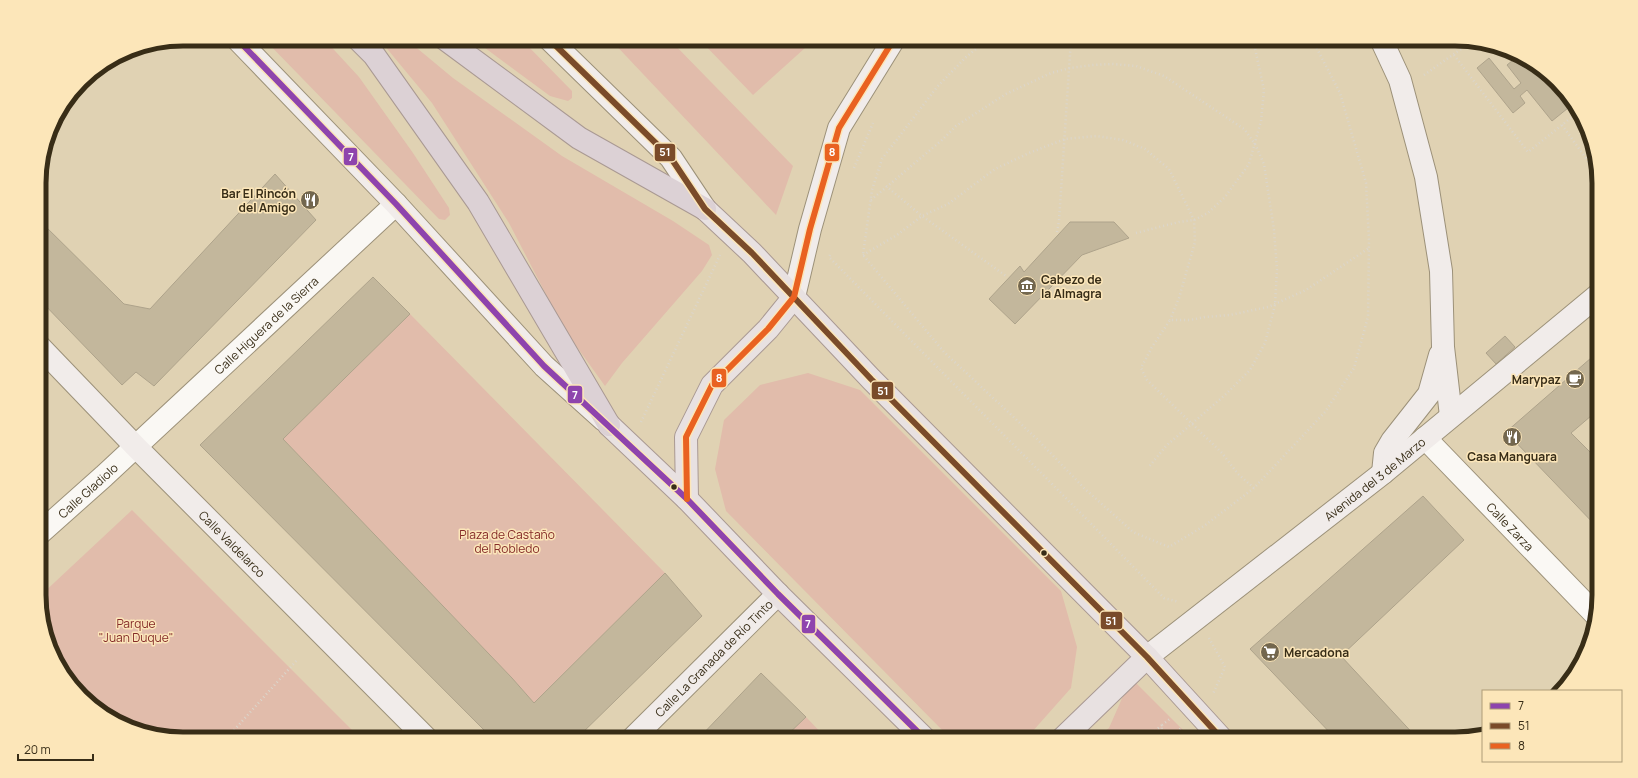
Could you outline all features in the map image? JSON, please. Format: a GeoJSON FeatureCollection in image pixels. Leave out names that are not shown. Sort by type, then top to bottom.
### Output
{"type":"FeatureCollection","features":[{"type":"Feature","properties":{"kind":"highway"},"geometry":{"type":"LineString","coordinates":[[365,46],[374,55],[478,202],[609,425]]}},
{"type":"Feature","properties":{"kind":"highway"},"geometry":{"type":"LineString","coordinates":[[454,46],[579,138],[705,209]]}},
{"type":"Feature","properties":{"kind":"main road"},"geometry":{"type":"LineString","coordinates":[[705,209],[752,253],[871,379],[1147,657],[1215,732]]}},
{"type":"Feature","properties":{"kind":"main road"},"geometry":{"type":"LineString","coordinates":[[686,499],[686,437],[712,385],[768,329],[794,297]]}},
{"type":"Feature","properties":{"kind":"main road"},"geometry":{"type":"LineString","coordinates":[[609,425],[686,499],[778,594],[918,732]]}},
{"type":"Feature","properties":{"kind":"main road"},"geometry":{"type":"LineString","coordinates":[[1069,732],[1147,657]]}},
{"type":"Feature","properties":{"kind":"street"},"geometry":{"type":"LineString","coordinates":[[244,46],[396,204],[544,366],[609,425]]}},
{"type":"Feature","properties":{"kind":"street"},"geometry":{"type":"LineString","coordinates":[[556,46],[671,158],[705,209]]}},
{"type":"Feature","properties":{"kind":"street"},"geometry":{"type":"LineString","coordinates":[[794,297],[810,228],[839,128],[890,46]]}},
{"type":"Feature","properties":{"kind":"street"},"geometry":{"type":"LineString","coordinates":[[1384,46],[1400,80],[1426,177],[1441,271],[1443,346],[1452,416]]}},
{"type":"Feature","properties":{"kind":"street","name":"Calle Higuera de la Sierra"},"geometry":{"type":"LineString","coordinates":[[136,447],[396,204]]}},
{"type":"Feature","properties":{"kind":"street","name":"Avenida del 3 de Marzo"},"geometry":{"type":"LineString","coordinates":[[1147,657],[1383,473],[1592,301]]}},
{"type":"Feature","properties":{"kind":"street"},"geometry":{"type":"LineString","coordinates":[[1383,473],[1385,454],[1392,441],[1429,394],[1443,346]]}},
{"type":"Feature","properties":{"kind":"street","name":"Calle Valdelarco"},"geometry":{"type":"LineString","coordinates":[[46,353],[136,447],[419,732]]}},
{"type":"Feature","properties":{"kind":"street","name":"Calle Zarza"},"geometry":{"type":"LineString","coordinates":[[1426,438],[1591,610]]}},
{"type":"Feature","properties":{"kind":"street","name":"Calle Gladiolo"},"geometry":{"type":"LineString","coordinates":[[46,528],[136,447]]}},
{"type":"Feature","properties":{"kind":"street","name":"Calle La Granada de Río Tinto"},"geometry":{"type":"LineString","coordinates":[[639,732],[778,594]]}},
{"type":"Feature","properties":{"kind":"path"},"geometry":{"type":"LineString","coordinates":[[980,46],[965,58],[937,87],[882,159],[870,200],[863,256],[944,352],[1037,439],[1085,489],[1133,532],[1169,547],[1204,526],[1254,488],[1325,412],[1354,368],[1368,317],[1369,248],[1366,183],[1340,93],[1316,46]]}},
{"type":"Feature","properties":{"kind":"path"},"geometry":{"type":"LineString","coordinates":[[1057,232],[1060,221],[1071,46]]}},
{"type":"Feature","properties":{"kind":"path"},"geometry":{"type":"LineString","coordinates":[[1136,233],[1179,222],[1194,220],[1208,213],[1225,197],[1250,164],[1261,121],[1264,90],[1255,46]]}},
{"type":"Feature","properties":{"kind":"path"},"geometry":{"type":"LineString","coordinates":[[1419,78],[1465,46]]}},
{"type":"Feature","properties":{"kind":"path"},"geometry":{"type":"LineString","coordinates":[[1454,55],[1528,152],[1574,115]]}},
{"type":"Feature","properties":{"kind":"path"},"geometry":{"type":"LineString","coordinates":[[870,200],[931,150],[956,126],[1006,94],[1051,73],[1070,68],[1112,64],[1136,66],[1164,76],[1244,129],[1255,144],[1264,164],[1274,230],[1277,270],[1275,305],[1265,343],[1250,370],[1225,395],[1166,446],[1148,468]]}},
{"type":"Feature","properties":{"kind":"path"},"geometry":{"type":"LineString","coordinates":[[854,170],[874,119]]}},
{"type":"Feature","properties":{"kind":"path"},"geometry":{"type":"LineString","coordinates":[[1562,125],[1591,165]]}},
{"type":"Feature","properties":{"kind":"path"},"geometry":{"type":"LineString","coordinates":[[863,256],[897,235],[922,216],[948,204],[994,169],[1065,139],[1096,136],[1123,140],[1145,149],[1168,169],[1194,220],[1195,242],[1179,298],[1170,320],[1152,347],[1141,368],[1147,380],[1222,454],[1238,474],[1254,488]]}},
{"type":"Feature","properties":{"kind":"path"},"geometry":{"type":"LineString","coordinates":[[886,186],[922,216],[1006,276]]}},
{"type":"Feature","properties":{"kind":"path"},"geometry":{"type":"LineString","coordinates":[[1170,320],[1190,320],[1205,317],[1230,316],[1275,305],[1306,290],[1369,248]]}},
{"type":"Feature","properties":{"kind":"path"},"geometry":{"type":"LineString","coordinates":[[831,250],[829,257],[1164,598],[1179,602],[1193,622],[1210,638],[1225,667],[1215,691],[1177,732]]}},
{"type":"Feature","properties":{"kind":"path"},"geometry":{"type":"LineString","coordinates":[[640,424],[721,254]]}},
{"type":"Feature","properties":{"kind":"path"},"geometry":{"type":"LineString","coordinates":[[232,732],[298,659]]}},
{"type":"Feature","properties":{"kind":"path"},"geometry":{"type":"LineString","coordinates":[[1154,732],[1175,714]]}},
{"type":"Feature","properties":{"kind":"path"},"geometry":{"type":"LineString","coordinates":[[1162,725],[1162,732]]}},
{"type":"Feature","properties":{"kind":"green space"},"geometry":{"type":"Polygon","coordinates":[[[271,46],[330,46],[359,77],[413,153],[449,208],[450,215],[445,220],[439,219],[271,46]]]}},
{"type":"Feature","properties":{"kind":"green space"},"geometry":{"type":"Polygon","coordinates":[[[385,46],[414,46],[453,78],[562,156],[673,221],[709,245],[712,255],[702,271],[622,363],[605,386],[564,329],[509,223],[432,103],[385,46]]]}},
{"type":"Feature","properties":{"kind":"green space"},"geometry":{"type":"Polygon","coordinates":[[[482,46],[528,46],[572,91],[572,98],[568,101],[550,96],[482,46]]]}},
{"type":"Feature","properties":{"kind":"green space"},"geometry":{"type":"Polygon","coordinates":[[[617,46],[676,46],[793,166],[776,215],[617,46]]]}},
{"type":"Feature","properties":{"kind":"green space"},"geometry":{"type":"Polygon","coordinates":[[[706,46],[807,46],[753,95],[706,46]]]}},
{"type":"Feature","properties":{"kind":"green space","name":"Plaza de Castaño del Robledo"},"geometry":{"type":"Polygon","coordinates":[[[410,314],[665,573],[534,703],[512,678],[283,439],[410,314]]]}},
{"type":"Feature","properties":{"kind":"green space"},"geometry":{"type":"Polygon","coordinates":[[[808,373],[860,390],[1061,591],[1077,647],[1071,688],[1032,732],[944,732],[726,511],[715,469],[724,420],[760,385],[808,373]]]}},
{"type":"Feature","properties":{"kind":"green space","name":"Parque \"Juan Duque\""},"geometry":{"type":"Polygon","coordinates":[[[132,510],[354,732],[183,732],[165,731],[131,722],[100,704],[86,692],[64,663],[56,647],[51,630],[47,613],[46,590],[132,510]]]}},
{"type":"Feature","properties":{"kind":"green space"},"geometry":{"type":"Polygon","coordinates":[[[1131,678],[1185,732],[1104,732],[1109,728],[1131,678]]]}},
{"type":"Feature","properties":{"kind":"green space"},"geometry":{"type":"Polygon","coordinates":[[[806,717],[820,732],[790,732],[806,717]]]}},
{"type":"Feature","properties":{"kind":"building"},"geometry":{"type":"Polygon","coordinates":[[[1489,58],[1514,89],[1521,83],[1507,65],[1514,59],[1538,74],[1552,86],[1569,107],[1552,121],[1527,90],[1520,96],[1525,103],[1513,113],[1477,68],[1489,58]]]}},
{"type":"Feature","properties":{"kind":"building"},"geometry":{"type":"Polygon","coordinates":[[[275,174],[316,220],[154,386],[136,372],[122,385],[46,306],[46,227],[124,304],[150,309],[275,174]]]}},
{"type":"Feature","properties":{"kind":"building","name":"Cabezo de la Almagra"},"geometry":{"type":"Polygon","coordinates":[[[1070,222],[1114,222],[1129,238],[1082,255],[1015,324],[989,299],[1020,266],[1024,272],[1070,222]]]}},
{"type":"Feature","properties":{"kind":"building"},"geometry":{"type":"Polygon","coordinates":[[[373,277],[410,314],[283,439],[512,678],[534,703],[665,573],[702,616],[583,732],[486,732],[200,445],[373,277]]]}},
{"type":"Feature","properties":{"kind":"building"},"geometry":{"type":"Polygon","coordinates":[[[1505,336],[1515,347],[1496,364],[1486,353],[1505,336]]]}},
{"type":"Feature","properties":{"kind":"building"},"geometry":{"type":"Polygon","coordinates":[[[1591,358],[1592,415],[1571,433],[1592,454],[1592,522],[1506,432],[1591,358]]]}},
{"type":"Feature","properties":{"kind":"building"},"geometry":{"type":"Polygon","coordinates":[[[1423,496],[1464,540],[1341,656],[1412,732],[1329,732],[1250,649],[1423,496]]]}},
{"type":"Feature","properties":{"kind":"building"},"geometry":{"type":"Polygon","coordinates":[[[761,673],[806,717],[790,732],[705,732],[761,673]]]}},
{"type":"Feature","properties":{"kind":"transit line","name":"7"},"geometry":{"type":"LineString","coordinates":[[244,46],[396,204],[544,366],[687,499],[778,594],[918,732]]}},
{"type":"Feature","properties":{"kind":"transit line","name":"51"},"geometry":{"type":"LineString","coordinates":[[556,46],[671,158],[705,209],[752,253],[871,379],[1147,657],[1216,732]]}},
{"type":"Feature","properties":{"kind":"transit line","name":"8"},"geometry":{"type":"LineString","coordinates":[[687,499],[686,437],[712,385],[768,329],[794,297],[810,229],[839,128],[890,46]]}},
{"type":"Feature","properties":{"kind":"place","name":"Bar El Rincón del Amigo"},"geometry":{"type":"Point","coordinates":[310,200]}},
{"type":"Feature","properties":{"kind":"place","name":"Cabezo de la Almagra"},"geometry":{"type":"Point","coordinates":[1027,286]}},
{"type":"Feature","properties":{"kind":"place","name":"Marypaz"},"geometry":{"type":"Point","coordinates":[1575,379]}},
{"type":"Feature","properties":{"kind":"place","name":"Casa Manguara"},"geometry":{"type":"Point","coordinates":[1512,437]}},
{"type":"Feature","properties":{"kind":"place","name":"Mercadona"},"geometry":{"type":"Point","coordinates":[1270,652]}}]}
